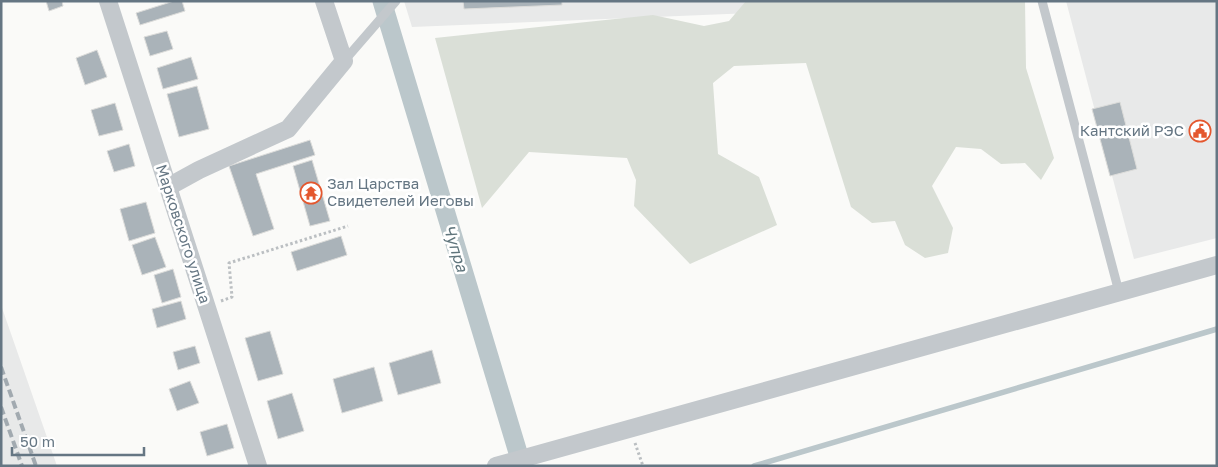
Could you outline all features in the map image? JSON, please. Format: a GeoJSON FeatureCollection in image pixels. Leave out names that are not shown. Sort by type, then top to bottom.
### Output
{"type":"FeatureCollection","features":[{"type":"Feature","properties":{"kind":"street","name":"Марковского улица"},"geometry":{"type":"LineString","coordinates":[[108,1],[258,466]]}},
{"type":"Feature","properties":{"kind":"street"},"geometry":{"type":"LineString","coordinates":[[168,187],[198,170],[288,129],[344,61],[324,1]]}},
{"type":"Feature","properties":{"kind":"street"},"geometry":{"type":"LineString","coordinates":[[496,466],[1217,265]]}},
{"type":"Feature","properties":{"kind":"lane"},"geometry":{"type":"LineString","coordinates":[[344,61],[396,1]]}},
{"type":"Feature","properties":{"kind":"lane"},"geometry":{"type":"LineString","coordinates":[[1042,1],[1119,292]]}},
{"type":"Feature","properties":{"kind":"path"},"geometry":{"type":"LineString","coordinates":[[206,306],[232,297],[229,263],[348,226]]}},
{"type":"Feature","properties":{"kind":"path"},"geometry":{"type":"LineString","coordinates":[[629,429],[643,466]]}},
{"type":"Feature","properties":{"kind":"shaded area"},"geometry":{"type":"Polygon","coordinates":[[[404,1],[1040,1],[412,27],[404,1]]]}},
{"type":"Feature","properties":{"kind":"shaded area"},"geometry":{"type":"Polygon","coordinates":[[[746,1],[1025,1],[1026,68],[1054,158],[1041,180],[1025,163],[1001,164],[981,149],[956,147],[932,186],[953,228],[948,253],[925,258],[905,245],[895,221],[872,223],[851,207],[806,63],[734,66],[713,83],[718,154],[759,177],[777,225],[690,264],[634,206],[636,180],[627,158],[529,152],[482,208],[435,38],[653,15],[704,26],[729,21],[746,1]]]}},
{"type":"Feature","properties":{"kind":"shaded area"},"geometry":{"type":"Polygon","coordinates":[[[1066,1],[1217,1],[1217,238],[1134,259],[1066,1]]]}},
{"type":"Feature","properties":{"kind":"shaded area"},"geometry":{"type":"Polygon","coordinates":[[[1,305],[57,466],[1,466],[1,305]]]}},
{"type":"Feature","properties":{"kind":"building"},"geometry":{"type":"Polygon","coordinates":[[[46,1],[62,1],[63,6],[49,11],[46,1]]]}},
{"type":"Feature","properties":{"kind":"building"},"geometry":{"type":"Polygon","coordinates":[[[174,1],[182,1],[185,11],[140,25],[136,13],[174,1]]]}},
{"type":"Feature","properties":{"kind":"building"},"geometry":{"type":"Polygon","coordinates":[[[463,1],[562,1],[562,5],[464,9],[463,1]]]}},
{"type":"Feature","properties":{"kind":"building"},"geometry":{"type":"Polygon","coordinates":[[[167,31],[173,49],[150,56],[144,37],[167,31]]]}},
{"type":"Feature","properties":{"kind":"building"},"geometry":{"type":"Polygon","coordinates":[[[97,50],[107,77],[85,85],[76,58],[97,50]]]}},
{"type":"Feature","properties":{"kind":"building"},"geometry":{"type":"Polygon","coordinates":[[[191,57],[198,79],[163,89],[157,68],[191,57]]]}},
{"type":"Feature","properties":{"kind":"building"},"geometry":{"type":"Polygon","coordinates":[[[197,86],[209,129],[179,137],[167,94],[197,86]]]}},
{"type":"Feature","properties":{"kind":"building"},"geometry":{"type":"Polygon","coordinates":[[[1120,102],[1137,169],[1110,176],[1092,109],[1120,102]]]}},
{"type":"Feature","properties":{"kind":"building"},"geometry":{"type":"Polygon","coordinates":[[[115,103],[123,130],[99,136],[91,110],[115,103]]]}},
{"type":"Feature","properties":{"kind":"building"},"geometry":{"type":"Polygon","coordinates":[[[310,140],[315,155],[256,174],[274,229],[253,236],[229,166],[310,140]]]}},
{"type":"Feature","properties":{"kind":"building"},"geometry":{"type":"Polygon","coordinates":[[[129,144],[135,166],[114,172],[107,151],[129,144]]]}},
{"type":"Feature","properties":{"kind":"building","name":"Зал Царства Свидетелей Иеговы"},"geometry":{"type":"Polygon","coordinates":[[[312,160],[330,221],[310,226],[293,166],[312,160]]]}},
{"type":"Feature","properties":{"kind":"building"},"geometry":{"type":"Polygon","coordinates":[[[146,202],[155,233],[129,241],[120,209],[146,202]]]}},
{"type":"Feature","properties":{"kind":"building"},"geometry":{"type":"Polygon","coordinates":[[[341,236],[347,255],[297,271],[291,252],[341,236]]]}},
{"type":"Feature","properties":{"kind":"building"},"geometry":{"type":"Polygon","coordinates":[[[155,237],[166,267],[142,275],[132,245],[155,237]]]}},
{"type":"Feature","properties":{"kind":"building"},"geometry":{"type":"Polygon","coordinates":[[[173,269],[181,297],[162,303],[154,275],[173,269]]]}},
{"type":"Feature","properties":{"kind":"building"},"geometry":{"type":"Polygon","coordinates":[[[181,301],[186,319],[157,328],[152,309],[181,301]]]}},
{"type":"Feature","properties":{"kind":"building"},"geometry":{"type":"Polygon","coordinates":[[[270,331],[283,374],[258,381],[245,338],[270,331]]]}},
{"type":"Feature","properties":{"kind":"building"},"geometry":{"type":"Polygon","coordinates":[[[195,346],[200,363],[178,370],[173,352],[195,346]]]}},
{"type":"Feature","properties":{"kind":"building"},"geometry":{"type":"Polygon","coordinates":[[[432,350],[441,383],[398,395],[389,363],[432,350]]]}},
{"type":"Feature","properties":{"kind":"building"},"geometry":{"type":"Polygon","coordinates":[[[374,367],[383,401],[342,413],[333,379],[374,367]]]}},
{"type":"Feature","properties":{"kind":"building"},"geometry":{"type":"Polygon","coordinates":[[[190,381],[199,403],[177,411],[169,389],[190,381]]]}},
{"type":"Feature","properties":{"kind":"building"},"geometry":{"type":"Polygon","coordinates":[[[292,393],[304,431],[278,439],[267,401],[292,393]]]}},
{"type":"Feature","properties":{"kind":"building"},"geometry":{"type":"Polygon","coordinates":[[[227,424],[234,448],[207,456],[200,432],[227,424]]]}},
{"type":"Feature","properties":{"kind":"waterway","name":"Чупра"},"geometry":{"type":"LineString","coordinates":[[382,1],[522,466]]}},
{"type":"Feature","properties":{"kind":"waterway"},"geometry":{"type":"LineString","coordinates":[[754,466],[1217,329]]}},
{"type":"Feature","properties":{"kind":"railway"},"geometry":{"type":"LineString","coordinates":[[1,367],[36,466]]}},
{"type":"Feature","properties":{"kind":"railway"},"geometry":{"type":"LineString","coordinates":[[1,407],[22,466]]}},
{"type":"Feature","properties":{"kind":"place","name":"Кантский РЭС"},"geometry":{"type":"Point","coordinates":[1200,131]}},
{"type":"Feature","properties":{"kind":"place","name":"Зал Царства Свидетелей Иеговы"},"geometry":{"type":"Point","coordinates":[311,193]}}]}
